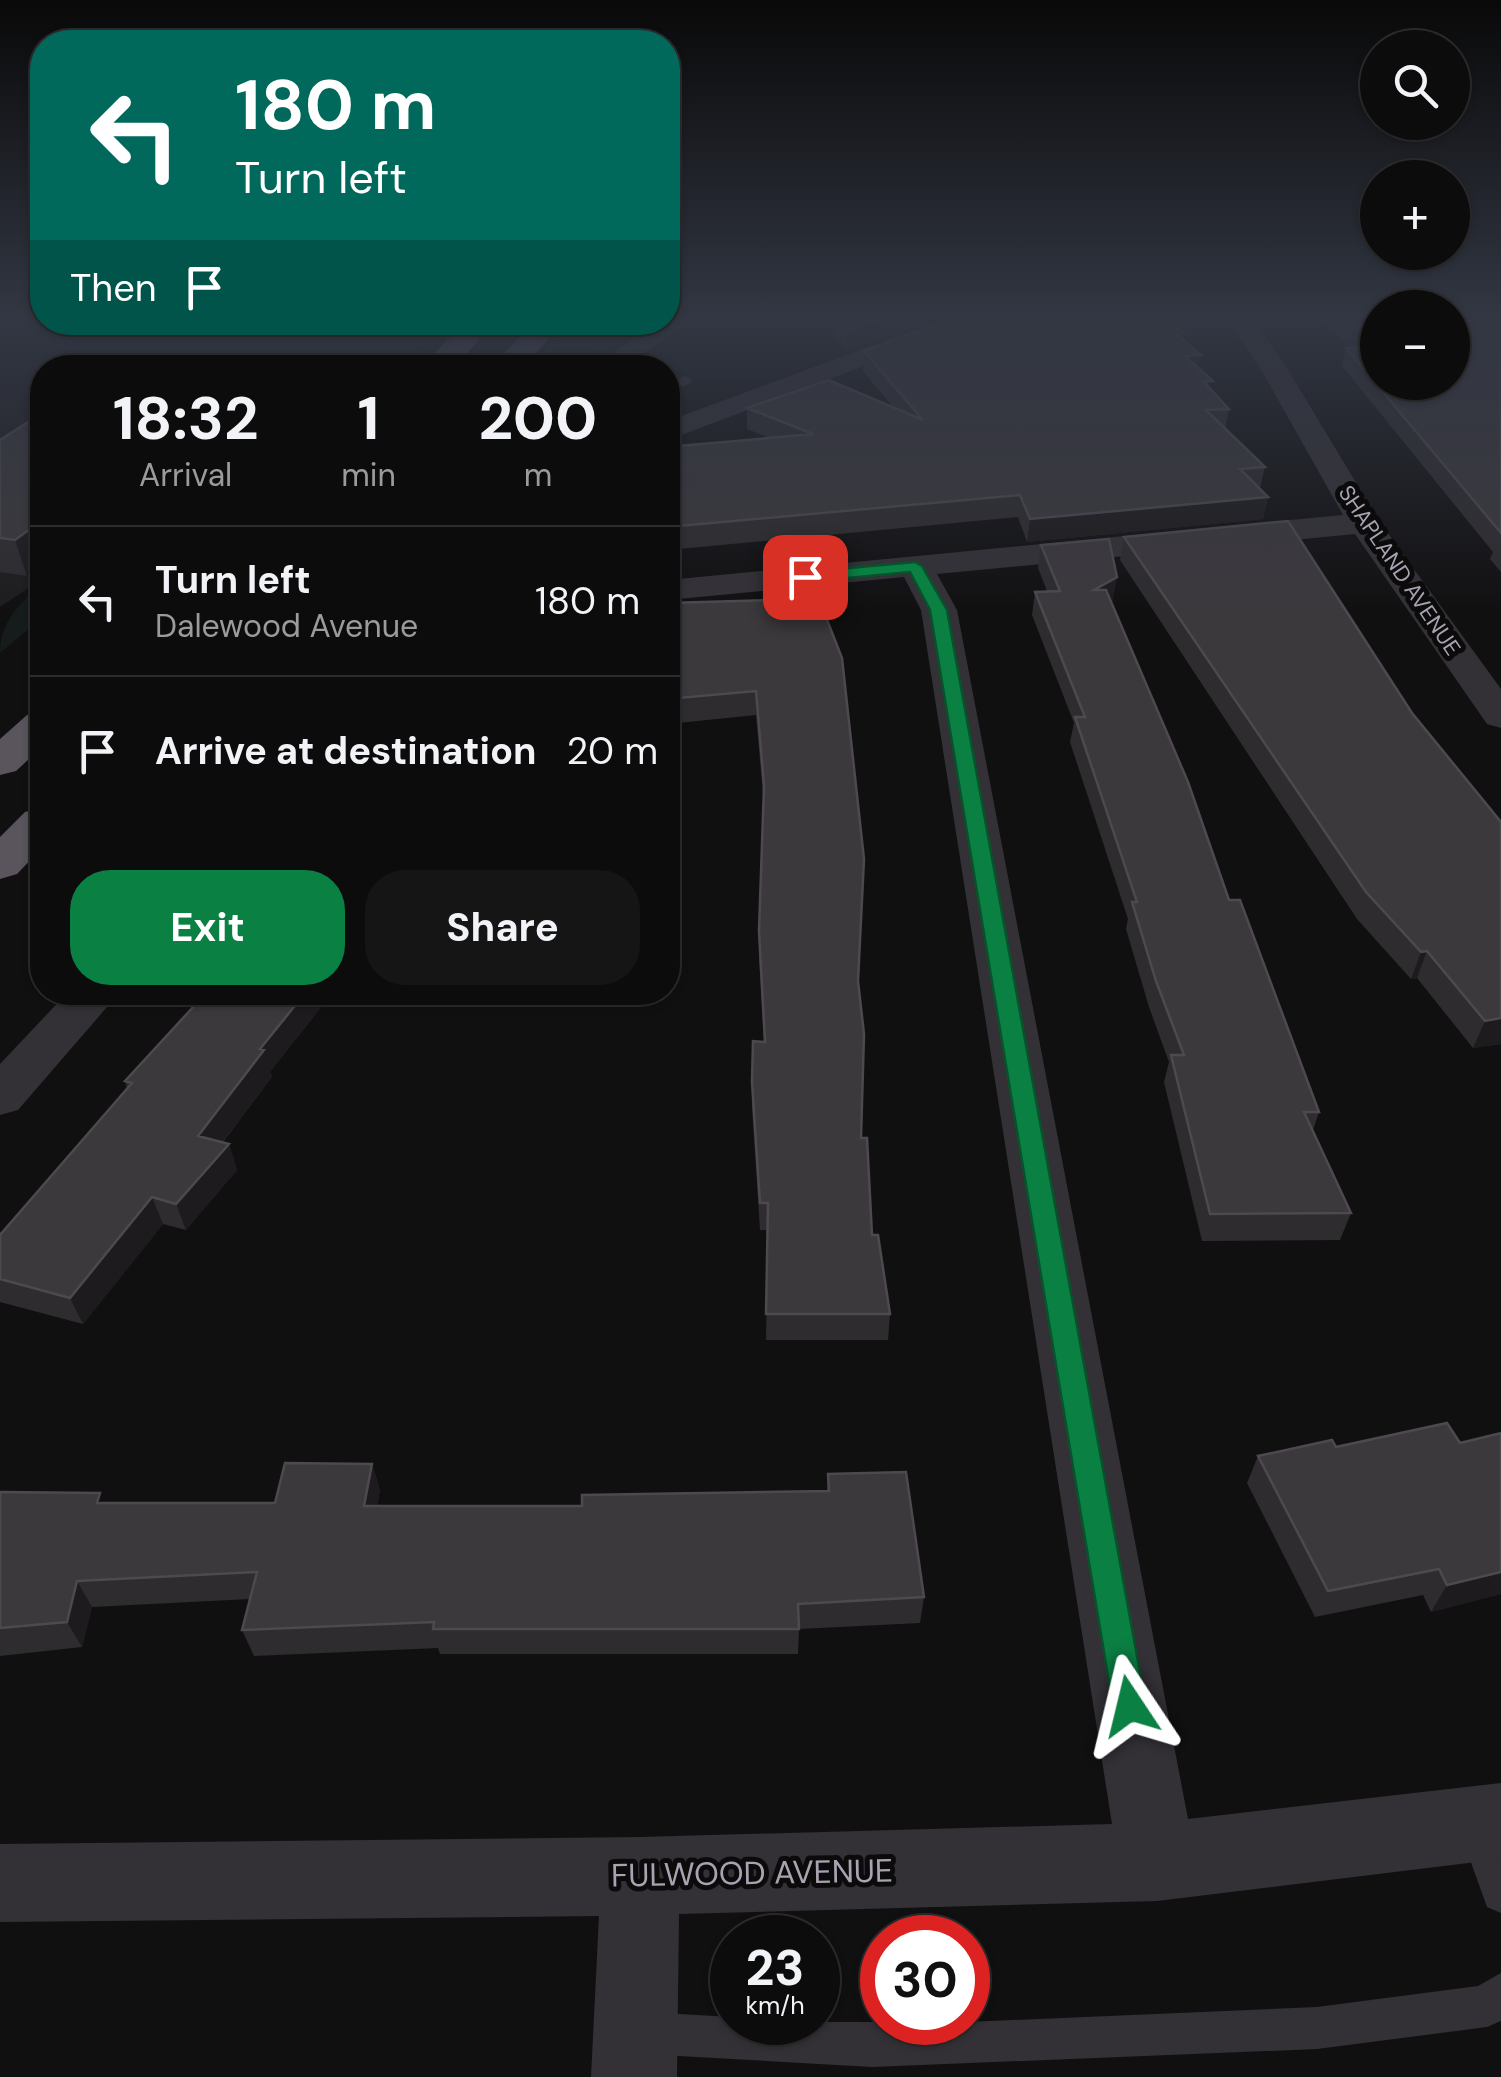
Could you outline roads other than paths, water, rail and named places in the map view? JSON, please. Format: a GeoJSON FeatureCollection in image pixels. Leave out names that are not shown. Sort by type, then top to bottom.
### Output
{"type":"FeatureCollection","features":[{"type":"Feature","properties":{"kind":"highway"},"geometry":{"type":"LineString","coordinates":[[0,864],[30,834]]}},
{"type":"Feature","properties":{"kind":"street"},"geometry":{"type":"LineString","coordinates":[[680,426],[707,417]]}},
{"type":"Feature","properties":{"kind":"street","name":"SHAPLAND AVENUE"},"geometry":{"type":"LineString","coordinates":[[1302,417],[1364,524],[1501,716]]}},
{"type":"Feature","properties":{"kind":"street"},"geometry":{"type":"LineString","coordinates":[[680,589],[1364,524]]}},
{"type":"Feature","properties":{"kind":"street"},"geometry":{"type":"LineString","coordinates":[[915,566],[938,610],[1157,1862]]}},
{"type":"Feature","properties":{"kind":"street"},"geometry":{"type":"LineString","coordinates":[[0,1097],[84,1005]]}},
{"type":"Feature","properties":{"kind":"street","name":"FULWOOD AVENUE"},"geometry":{"type":"LineString","coordinates":[[0,1883],[640,1876],[1157,1862],[1493,1846]]}},
{"type":"Feature","properties":{"kind":"street"},"geometry":{"type":"LineString","coordinates":[[634,2055],[640,1876]]}},
{"type":"Feature","properties":{"kind":"lane"},"geometry":{"type":"LineString","coordinates":[[634,2055],[1317,2028],[1488,2006],[1500,1998]]}}]}
